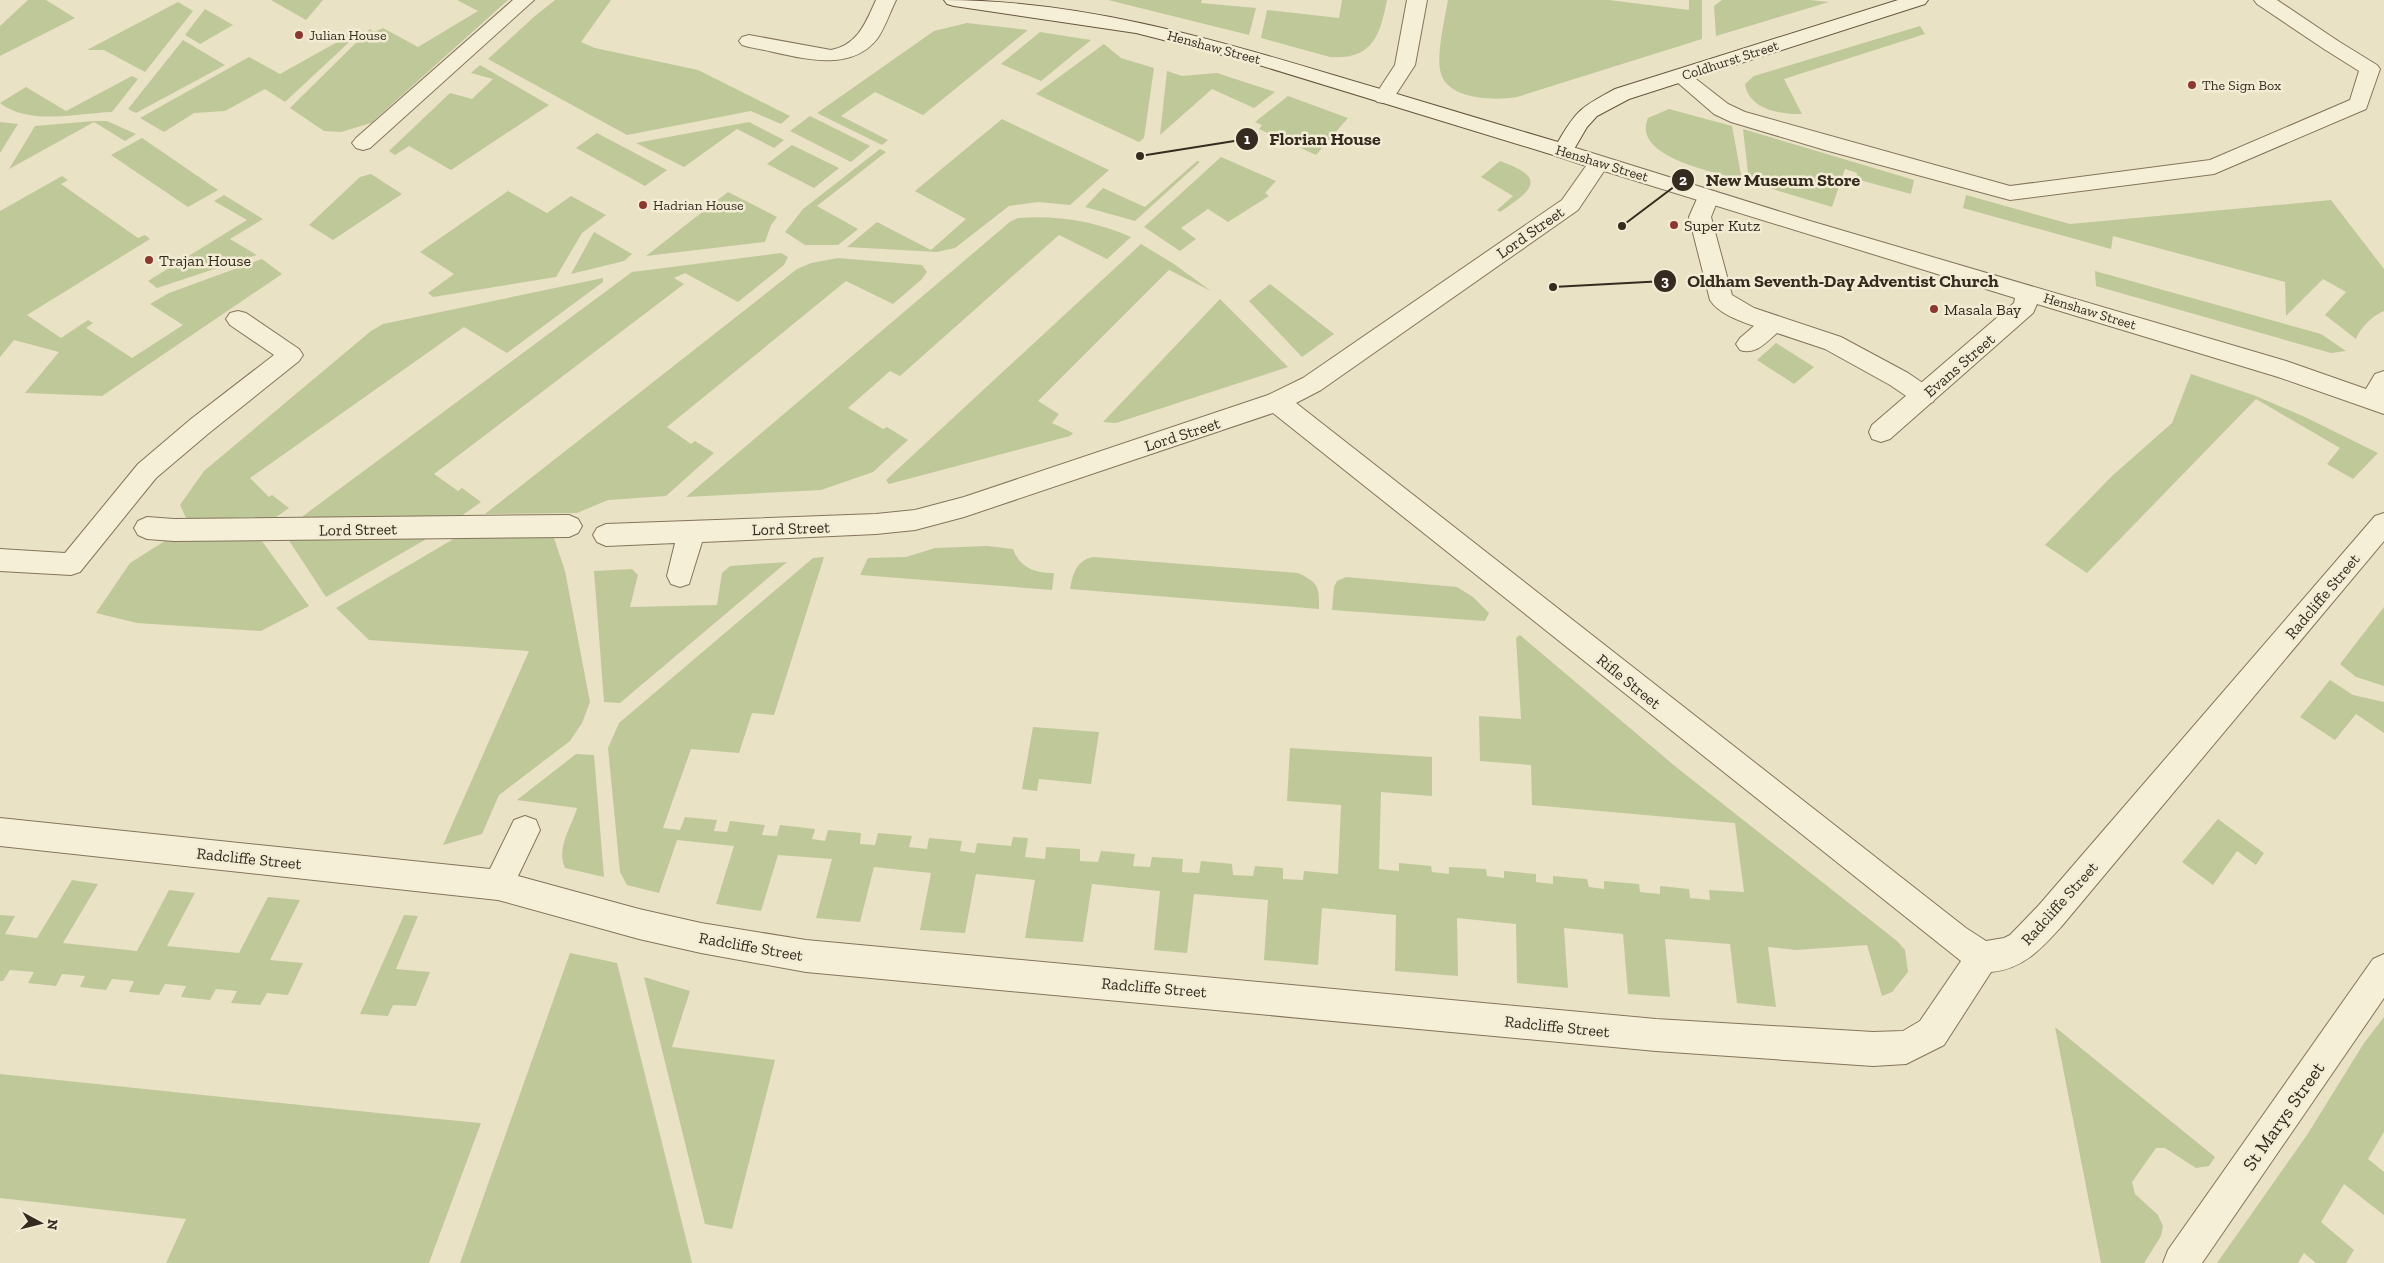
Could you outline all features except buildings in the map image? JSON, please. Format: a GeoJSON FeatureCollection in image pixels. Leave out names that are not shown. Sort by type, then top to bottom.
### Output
{"type":"FeatureCollection","features":[{"type":"Feature","properties":{"kind":"street"},"geometry":{"type":"LineString","coordinates":[[363,143],[524,0]]}},
{"type":"Feature","properties":{"kind":"street"},"geometry":{"type":"LineString","coordinates":[[749,41],[831,56],[848,53],[868,36],[886,0]]}},
{"type":"Feature","properties":{"kind":"street","name":"Henshaw Street"},"geometry":{"type":"LineString","coordinates":[[954,0],[1137,27],[1253,57],[2027,293],[2286,370],[2380,395]]}},
{"type":"Feature","properties":{"kind":"street"},"geometry":{"type":"LineString","coordinates":[[1384,97],[1406,65],[1417,0]]}},
{"type":"Feature","properties":{"kind":"street","name":"Coldhurst Street"},"geometry":{"type":"LineString","coordinates":[[1563,151],[1579,123],[1590,111],[1622,94],[1918,0]]}},
{"type":"Feature","properties":{"kind":"street"},"geometry":{"type":"LineString","coordinates":[[1680,76],[1721,109],[1738,117],[1832,145],[2010,193],[2214,167],[2359,104],[2370,69],[2264,0]]}},
{"type":"Feature","properties":{"kind":"street","name":"Lord Street"},"geometry":{"type":"LineString","coordinates":[[606,535],[876,524],[915,520],[964,507],[1277,402],[1312,384],[1570,205],[1589,180],[1599,162]]}},
{"type":"Feature","properties":{"kind":"street"},"geometry":{"type":"LineString","coordinates":[[1708,197],[1700,217],[1722,300],[1746,314],[1832,343],[1924,396]]}},
{"type":"Feature","properties":{"kind":"street","name":"Evans Street"},"geometry":{"type":"LineString","coordinates":[[1881,432],[2025,307],[2027,293]]}},
{"type":"Feature","properties":{"kind":"street"},"geometry":{"type":"LineString","coordinates":[[0,560],[70,564],[147,471],[200,426],[290,355],[238,320]]}},
{"type":"Feature","properties":{"kind":"street"},"geometry":{"type":"LineString","coordinates":[[1748,344],[1773,323]]}},
{"type":"Feature","properties":{"kind":"street","name":"Rifle Street"},"geometry":{"type":"LineString","coordinates":[[1277,402],[1955,939],[1982,957]]}},
{"type":"Feature","properties":{"kind":"street","name":"Radcliffe Street"},"geometry":{"type":"LineString","coordinates":[[0,832],[498,885],[639,924],[701,938],[806,956],[1656,1035],[1873,1049],[1906,1047],[1932,1033],[1982,957],[2000,956],[2016,952],[2050,916],[2384,523]]}},
{"type":"Feature","properties":{"kind":"street","name":"Lord Street"},"geometry":{"type":"LineString","coordinates":[[147,528],[193,530],[569,526]]}},
{"type":"Feature","properties":{"kind":"street"},"geometry":{"type":"LineString","coordinates":[[680,576],[691,532]]}},
{"type":"Feature","properties":{"kind":"street"},"geometry":{"type":"LineString","coordinates":[[498,885],[525,830]]}},
{"type":"Feature","properties":{"kind":"street","name":"St Marys Street"},"geometry":{"type":"LineString","coordinates":[[2182,1263],[2384,970]]}},
{"type":"Feature","properties":{"kind":"green space"},"geometry":{"type":"Polygon","coordinates":[[[28,0],[46,0],[75,18],[0,56],[0,26],[28,0]]]}},
{"type":"Feature","properties":{"kind":"green space"},"geometry":{"type":"Polygon","coordinates":[[[271,0],[323,0],[306,20],[271,0]]]}},
{"type":"Feature","properties":{"kind":"green space"},"geometry":{"type":"Polygon","coordinates":[[[457,0],[508,0],[371,123],[341,132],[324,131],[290,108],[370,29],[374,32],[383,28],[418,47],[478,11],[457,0]]]}},
{"type":"Feature","properties":{"kind":"green space"},"geometry":{"type":"Polygon","coordinates":[[[555,0],[611,0],[581,42],[595,48],[698,70],[790,116],[781,124],[751,111],[627,135],[488,59],[555,0]]]}},
{"type":"Feature","properties":{"kind":"green space"},"geometry":{"type":"Polygon","coordinates":[[[1108,0],[1202,0],[1201,3],[1256,8],[1249,35],[1108,0]]]}},
{"type":"Feature","properties":{"kind":"green space"},"geometry":{"type":"Polygon","coordinates":[[[1342,0],[1387,0],[1377,34],[1365,50],[1345,57],[1330,57],[1261,38],[1267,10],[1339,18],[1342,0]]]}},
{"type":"Feature","properties":{"kind":"green space"},"geometry":{"type":"Polygon","coordinates":[[[1448,0],[1609,0],[1689,10],[1689,0],[1702,0],[1702,39],[1517,97],[1484,98],[1460,93],[1444,80],[1440,70],[1440,45],[1448,0]]]}},
{"type":"Feature","properties":{"kind":"green space"},"geometry":{"type":"Polygon","coordinates":[[[1722,0],[1810,0],[1829,2],[1716,36],[1714,6],[1722,0]]]}},
{"type":"Feature","properties":{"kind":"green space"},"geometry":{"type":"Polygon","coordinates":[[[178,2],[193,11],[145,72],[104,50],[87,50],[178,2]]]}},
{"type":"Feature","properties":{"kind":"green space"},"geometry":{"type":"Polygon","coordinates":[[[205,9],[233,25],[200,44],[185,35],[205,9]]]}},
{"type":"Feature","properties":{"kind":"green space"},"geometry":{"type":"Polygon","coordinates":[[[967,23],[1028,30],[923,115],[875,92],[841,116],[888,140],[882,145],[817,113],[934,31],[967,23]]]}},
{"type":"Feature","properties":{"kind":"green space"},"geometry":{"type":"Polygon","coordinates":[[[1920,26],[1925,34],[1784,79],[1802,114],[1784,113],[1767,109],[1752,100],[1748,93],[1745,84],[1754,76],[1920,26]]]}},
{"type":"Feature","properties":{"kind":"green space"},"geometry":{"type":"Polygon","coordinates":[[[357,31],[360,32],[285,102],[265,89],[225,111],[194,113],[164,132],[140,118],[249,57],[280,74],[357,31]]]}},
{"type":"Feature","properties":{"kind":"green space"},"geometry":{"type":"Polygon","coordinates":[[[1040,32],[1091,40],[1041,81],[1001,64],[1040,32]]]}},
{"type":"Feature","properties":{"kind":"green space"},"geometry":{"type":"Polygon","coordinates":[[[183,40],[225,65],[136,113],[128,109],[183,40]]]}},
{"type":"Feature","properties":{"kind":"green space"},"geometry":{"type":"Polygon","coordinates":[[[1104,44],[1121,58],[1154,68],[1144,138],[1139,142],[1036,94],[1104,44]]]}},
{"type":"Feature","properties":{"kind":"green space"},"geometry":{"type":"Polygon","coordinates":[[[480,65],[549,105],[451,170],[409,146],[395,155],[389,151],[450,93],[472,99],[493,79],[471,73],[480,65]]]}},
{"type":"Feature","properties":{"kind":"green space"},"geometry":{"type":"Polygon","coordinates":[[[1167,71],[1182,76],[1217,73],[1275,92],[1254,108],[1212,89],[1160,135],[1167,71]]]}},
{"type":"Feature","properties":{"kind":"green space"},"geometry":{"type":"Polygon","coordinates":[[[132,76],[138,79],[112,112],[69,116],[39,116],[12,110],[0,103],[26,87],[66,111],[132,76]]]}},
{"type":"Feature","properties":{"kind":"green space"},"geometry":{"type":"Polygon","coordinates":[[[1288,96],[1348,118],[1316,155],[1259,129],[1262,125],[1255,122],[1288,96]]]}},
{"type":"Feature","properties":{"kind":"green space"},"geometry":{"type":"Polygon","coordinates":[[[1669,109],[1732,126],[1742,180],[1679,161],[1664,153],[1652,143],[1646,132],[1648,118],[1669,109]]]}},
{"type":"Feature","properties":{"kind":"green space"},"geometry":{"type":"Polygon","coordinates":[[[810,116],[870,146],[851,162],[790,131],[810,116]]]}},
{"type":"Feature","properties":{"kind":"green space"},"geometry":{"type":"Polygon","coordinates":[[[1002,119],[1109,170],[1070,205],[1038,202],[1009,206],[955,248],[937,252],[847,247],[877,222],[931,250],[966,219],[915,191],[1002,119]]]}},
{"type":"Feature","properties":{"kind":"green space"},"geometry":{"type":"Polygon","coordinates":[[[107,121],[136,134],[125,141],[94,122],[9,169],[35,126],[107,121]]]}},
{"type":"Feature","properties":{"kind":"green space"},"geometry":{"type":"Polygon","coordinates":[[[0,122],[18,124],[0,153],[0,122]]]}},
{"type":"Feature","properties":{"kind":"green space"},"geometry":{"type":"Polygon","coordinates":[[[749,122],[784,140],[774,148],[737,129],[684,167],[636,143],[749,122]]]}},
{"type":"Feature","properties":{"kind":"green space"},"geometry":{"type":"Polygon","coordinates":[[[1743,129],[1914,180],[1911,194],[1856,179],[1857,173],[1845,169],[1832,207],[1749,182],[1743,129]]]}},
{"type":"Feature","properties":{"kind":"green space"},"geometry":{"type":"Polygon","coordinates":[[[597,133],[667,170],[645,186],[576,148],[597,133]]]}},
{"type":"Feature","properties":{"kind":"green space"},"geometry":{"type":"Polygon","coordinates":[[[142,138],[218,190],[188,207],[111,155],[142,138]]]}},
{"type":"Feature","properties":{"kind":"green space"},"geometry":{"type":"Polygon","coordinates":[[[792,145],[839,168],[814,188],[767,164],[792,145]]]}},
{"type":"Feature","properties":{"kind":"green space"},"geometry":{"type":"Polygon","coordinates":[[[880,149],[886,152],[817,206],[858,229],[838,245],[805,245],[785,232],[803,209],[880,149]]]}},
{"type":"Feature","properties":{"kind":"green space"},"geometry":{"type":"Polygon","coordinates":[[[1221,157],[1276,181],[1265,193],[1269,196],[1228,222],[1208,209],[1181,228],[1196,239],[1180,251],[1144,227],[1221,157]]]}},
{"type":"Feature","properties":{"kind":"green space"},"geometry":{"type":"Polygon","coordinates":[[[1197,161],[1200,162],[1135,221],[1085,207],[1103,188],[1145,207],[1197,161]]]}},
{"type":"Feature","properties":{"kind":"green space"},"geometry":{"type":"Polygon","coordinates":[[[1500,161],[1525,173],[1530,179],[1530,185],[1521,197],[1500,212],[1497,210],[1513,196],[1481,177],[1500,161]]]}},
{"type":"Feature","properties":{"kind":"green space"},"geometry":{"type":"Polygon","coordinates":[[[371,174],[402,194],[333,240],[309,225],[360,177],[371,174]]]}},
{"type":"Feature","properties":{"kind":"green space"},"geometry":{"type":"Polygon","coordinates":[[[62,176],[68,180],[61,184],[138,238],[145,235],[150,239],[27,315],[61,338],[88,320],[93,323],[86,328],[132,358],[183,325],[150,304],[169,293],[262,259],[282,274],[102,396],[25,393],[59,352],[14,340],[0,357],[0,211],[62,176]]]}},
{"type":"Feature","properties":{"kind":"green space"},"geometry":{"type":"Polygon","coordinates":[[[508,191],[547,213],[571,196],[606,215],[582,233],[556,277],[433,297],[428,293],[454,274],[420,252],[508,191]]]}},
{"type":"Feature","properties":{"kind":"green space"},"geometry":{"type":"Polygon","coordinates":[[[728,192],[777,217],[771,225],[765,242],[646,256],[728,192]]]}},
{"type":"Feature","properties":{"kind":"green space"},"geometry":{"type":"Polygon","coordinates":[[[224,195],[263,219],[230,239],[257,255],[157,288],[148,281],[247,220],[214,201],[224,195]]]}},
{"type":"Feature","properties":{"kind":"green space"},"geometry":{"type":"Polygon","coordinates":[[[1966,195],[2070,224],[2331,200],[2384,269],[2384,311],[2367,322],[2356,339],[2325,315],[2346,292],[2323,279],[2286,316],[2285,282],[2113,236],[2111,249],[1963,208],[1966,195]]]}},
{"type":"Feature","properties":{"kind":"green space"},"geometry":{"type":"Polygon","coordinates":[[[1047,217],[1076,220],[1117,231],[1131,237],[1107,259],[1059,235],[900,376],[890,371],[848,408],[883,429],[887,427],[908,440],[873,472],[821,490],[686,497],[1011,221],[1018,218],[1047,217]]]}},
{"type":"Feature","properties":{"kind":"green space"},"geometry":{"type":"Polygon","coordinates":[[[594,232],[632,254],[624,261],[571,274],[594,232]]]}},
{"type":"Feature","properties":{"kind":"green space"},"geometry":{"type":"Polygon","coordinates":[[[1141,244],[1174,264],[1211,291],[1169,270],[1038,401],[1059,414],[1052,423],[1073,433],[1070,436],[889,484],[886,480],[1141,244]]]}},
{"type":"Feature","properties":{"kind":"green space"},"geometry":{"type":"Polygon","coordinates":[[[781,253],[788,257],[784,265],[738,302],[685,273],[674,278],[684,284],[434,474],[458,491],[462,488],[481,502],[460,517],[299,519],[632,272],[781,253]]]}},
{"type":"Feature","properties":{"kind":"green space"},"geometry":{"type":"Polygon","coordinates":[[[838,258],[922,265],[927,272],[921,280],[893,304],[846,281],[667,427],[691,444],[695,441],[714,453],[666,496],[608,500],[577,513],[485,514],[797,269],[811,263],[838,258]]]}},
{"type":"Feature","properties":{"kind":"green space"},"geometry":{"type":"Polygon","coordinates":[[[2095,271],[2321,334],[2346,351],[2331,353],[2096,286],[2095,271]]]}},
{"type":"Feature","properties":{"kind":"green space"},"geometry":{"type":"Polygon","coordinates":[[[603,278],[603,282],[507,353],[464,327],[250,478],[269,497],[272,495],[289,508],[269,522],[187,520],[180,505],[204,471],[371,331],[383,324],[603,278]]]}},
{"type":"Feature","properties":{"kind":"green space"},"geometry":{"type":"Polygon","coordinates":[[[1270,284],[1334,334],[1302,357],[1249,301],[1270,284]]]}},
{"type":"Feature","properties":{"kind":"green space"},"geometry":{"type":"Polygon","coordinates":[[[1220,299],[1288,367],[1116,423],[1103,422],[1220,299]]]}},
{"type":"Feature","properties":{"kind":"green space"},"geometry":{"type":"Polygon","coordinates":[[[1776,343],[1814,367],[1794,384],[1757,360],[1776,343]]]}},
{"type":"Feature","properties":{"kind":"green space"},"geometry":{"type":"Polygon","coordinates":[[[2191,374],[2256,396],[2305,417],[2378,453],[2353,479],[2327,464],[2340,448],[2256,399],[2087,573],[2045,545],[2112,476],[2172,423],[2191,374]]]}},
{"type":"Feature","properties":{"kind":"green space"},"geometry":{"type":"Polygon","coordinates":[[[552,532],[565,571],[590,702],[582,723],[570,741],[499,795],[482,834],[443,845],[529,651],[369,640],[336,608],[462,534],[552,532]]]}},
{"type":"Feature","properties":{"kind":"green space"},"geometry":{"type":"Polygon","coordinates":[[[435,534],[326,597],[288,539],[435,534]]]}},
{"type":"Feature","properties":{"kind":"green space"},"geometry":{"type":"Polygon","coordinates":[[[259,537],[309,606],[261,631],[137,623],[96,613],[130,563],[168,539],[259,537]]]}},
{"type":"Feature","properties":{"kind":"green space"},"geometry":{"type":"Polygon","coordinates":[[[987,546],[1013,549],[1020,561],[1029,568],[1041,572],[1054,573],[1052,590],[860,575],[868,558],[906,557],[935,548],[987,546]]]}},
{"type":"Feature","properties":{"kind":"green space"},"geometry":{"type":"Polygon","coordinates":[[[824,557],[774,715],[752,713],[739,753],[691,749],[663,828],[680,830],[685,817],[717,820],[714,831],[727,832],[730,821],[765,825],[762,835],[777,836],[780,825],[815,829],[812,839],[825,841],[828,830],[861,833],[860,844],[875,845],[878,833],[912,836],[909,847],[927,849],[929,838],[962,841],[960,851],[975,853],[977,843],[1011,846],[1013,837],[1028,838],[1025,857],[1045,859],[1046,847],[1080,849],[1080,861],[1098,862],[1101,851],[1135,854],[1133,866],[1150,867],[1152,857],[1183,859],[1182,872],[1199,873],[1201,861],[1232,864],[1233,875],[1253,876],[1255,866],[1283,868],[1283,879],[1303,880],[1304,871],[1338,874],[1341,805],[1287,801],[1290,748],[1432,757],[1432,796],[1381,792],[1379,869],[1399,871],[1399,863],[1431,866],[1432,872],[1449,874],[1449,867],[1486,869],[1487,876],[1504,878],[1504,871],[1536,874],[1536,882],[1553,884],[1553,876],[1587,879],[1589,887],[1604,889],[1604,881],[1639,884],[1640,892],[1660,894],[1660,886],[1689,889],[1690,898],[1710,900],[1709,890],[1744,892],[1735,823],[1532,805],[1531,765],[1480,761],[1479,716],[1521,719],[1516,638],[1520,635],[1676,767],[1897,941],[1905,950],[1908,972],[1892,992],[1882,996],[1867,945],[1796,950],[1768,947],[1776,1007],[1737,1003],[1730,944],[1665,939],[1670,997],[1628,994],[1623,934],[1564,928],[1568,988],[1517,983],[1516,924],[1457,918],[1458,976],[1395,971],[1396,915],[1322,908],[1318,965],[1264,960],[1268,900],[1194,894],[1187,953],[1154,950],[1160,891],[1092,884],[1083,942],[1025,938],[1035,880],[976,874],[965,933],[920,930],[931,873],[874,867],[860,922],[816,918],[832,859],[778,855],[761,911],[716,904],[734,846],[677,840],[659,893],[627,885],[620,872],[608,748],[619,723],[813,558],[824,557]]]}},
{"type":"Feature","properties":{"kind":"green space"},"geometry":{"type":"Polygon","coordinates":[[[1093,557],[1298,573],[1316,586],[1319,596],[1319,609],[1070,589],[1076,568],[1083,561],[1093,557]]]}},
{"type":"Feature","properties":{"kind":"green space"},"geometry":{"type":"Polygon","coordinates":[[[787,562],[620,703],[604,702],[594,571],[632,569],[638,575],[630,607],[717,605],[722,573],[730,566],[787,562]]]}},
{"type":"Feature","properties":{"kind":"green space"},"geometry":{"type":"Polygon","coordinates":[[[1346,577],[1457,587],[1473,597],[1489,613],[1485,621],[1332,610],[1334,587],[1337,581],[1346,577]]]}},
{"type":"Feature","properties":{"kind":"green space"},"geometry":{"type":"Polygon","coordinates":[[[2384,607],[2384,686],[2356,677],[2340,664],[2384,607]]]}},
{"type":"Feature","properties":{"kind":"green space"},"geometry":{"type":"Polygon","coordinates":[[[2330,680],[2353,695],[2384,702],[2384,733],[2356,714],[2335,740],[2300,717],[2330,680]]]}},
{"type":"Feature","properties":{"kind":"green space"},"geometry":{"type":"Polygon","coordinates":[[[1033,727],[1099,732],[1091,784],[1039,779],[1037,791],[1022,789],[1033,727]]]}},
{"type":"Feature","properties":{"kind":"green space"},"geometry":{"type":"Polygon","coordinates":[[[576,754],[594,755],[604,877],[565,868],[562,853],[563,846],[577,808],[517,800],[576,754]]]}},
{"type":"Feature","properties":{"kind":"green space"},"geometry":{"type":"Polygon","coordinates":[[[2218,819],[2264,853],[2256,865],[2237,851],[2213,885],[2182,862],[2218,819]]]}},
{"type":"Feature","properties":{"kind":"green space"},"geometry":{"type":"Polygon","coordinates":[[[72,880],[98,884],[63,943],[137,951],[169,890],[195,893],[167,946],[239,953],[268,897],[300,900],[270,960],[303,963],[288,995],[267,993],[260,1005],[231,1003],[237,991],[216,989],[210,1000],[181,997],[186,986],[165,984],[159,995],[129,992],[134,981],[112,979],[106,990],[80,987],[85,976],[62,974],[56,986],[28,983],[34,972],[10,970],[3,981],[0,981],[0,915],[15,916],[5,934],[37,938],[72,880]]]}},
{"type":"Feature","properties":{"kind":"green space"},"geometry":{"type":"Polygon","coordinates":[[[404,915],[418,916],[396,969],[430,972],[416,1006],[393,1005],[388,1016],[360,1014],[404,915]]]}},
{"type":"Feature","properties":{"kind":"green space"},"geometry":{"type":"Polygon","coordinates":[[[570,953],[617,963],[692,1263],[460,1263],[570,953]]]}},
{"type":"Feature","properties":{"kind":"green space"},"geometry":{"type":"Polygon","coordinates":[[[644,977],[690,991],[672,1047],[775,1060],[732,1229],[705,1224],[644,977]]]}},
{"type":"Feature","properties":{"kind":"green space"},"geometry":{"type":"Polygon","coordinates":[[[2384,1017],[2384,1132],[2368,1159],[2384,1172],[2384,1215],[2344,1184],[2321,1222],[2354,1250],[2346,1263],[2316,1263],[2304,1253],[2298,1263],[2217,1263],[2307,1135],[2364,1043],[2384,1017]]]}},
{"type":"Feature","properties":{"kind":"green space"},"geometry":{"type":"Polygon","coordinates":[[[2055,1027],[2215,1157],[2209,1166],[2196,1168],[2165,1148],[2156,1148],[2132,1182],[2135,1194],[2158,1215],[2163,1226],[2161,1236],[2144,1263],[2101,1263],[2055,1027]]]}},
{"type":"Feature","properties":{"kind":"green space"},"geometry":{"type":"Polygon","coordinates":[[[0,1074],[481,1123],[429,1263],[166,1263],[186,1219],[0,1198],[0,1074]]]}},
{"type":"Feature","properties":{"kind":"place","name":"Julian House"},"geometry":{"type":"Point","coordinates":[299,35]}},
{"type":"Feature","properties":{"kind":"place","name":"The Sign Box"},"geometry":{"type":"Point","coordinates":[2192,85]}},
{"type":"Feature","properties":{"kind":"place","name":"Florian House"},"geometry":{"type":"Point","coordinates":[1140,156]}},
{"type":"Feature","properties":{"kind":"place","name":"Hadrian House"},"geometry":{"type":"Point","coordinates":[643,205]}},
{"type":"Feature","properties":{"kind":"place","name":"Super Kutz"},"geometry":{"type":"Point","coordinates":[1674,225]}},
{"type":"Feature","properties":{"kind":"place","name":"New Museum Store"},"geometry":{"type":"Point","coordinates":[1622,226]}},
{"type":"Feature","properties":{"kind":"place","name":"Trajan House"},"geometry":{"type":"Point","coordinates":[149,260]}},
{"type":"Feature","properties":{"kind":"place","name":"Oldham Seventh-Day Adventist Church"},"geometry":{"type":"Point","coordinates":[1553,287]}},
{"type":"Feature","properties":{"kind":"place","name":"Masala Bay"},"geometry":{"type":"Point","coordinates":[1934,309]}}]}
